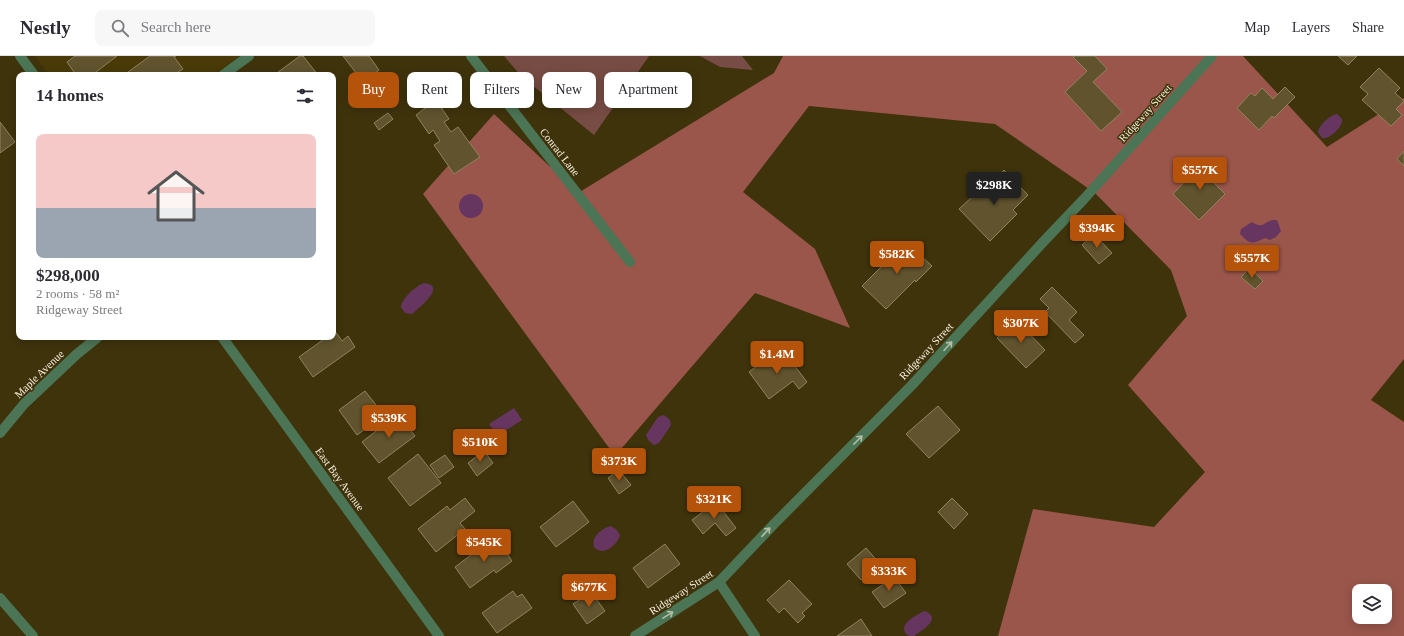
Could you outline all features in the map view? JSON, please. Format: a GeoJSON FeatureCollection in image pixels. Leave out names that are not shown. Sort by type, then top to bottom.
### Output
{"type":"FeatureCollection","features":[{"type":"Feature","properties":{"kind":"street"},"geometry":{"type":"LineString","coordinates":[[20,56],[32,72]]}},
{"type":"Feature","properties":{"kind":"street"},"geometry":{"type":"LineString","coordinates":[[227,72],[249,56]]}},
{"type":"Feature","properties":{"kind":"street","name":"Conrad Lane"},"geometry":{"type":"LineString","coordinates":[[471,56],[630,262]]}},
{"type":"Feature","properties":{"kind":"street","name":"Ridgeway Street"},"geometry":{"type":"LineString","coordinates":[[635,636],[719,582],[774,524],[912,385],[1044,240],[1084,199],[1212,56]]}},
{"type":"Feature","properties":{"kind":"street","name":"Maple Avenue"},"geometry":{"type":"LineString","coordinates":[[0,433],[24,404],[77,354],[94,340]]}},
{"type":"Feature","properties":{"kind":"street","name":"East Bay Avenue"},"geometry":{"type":"LineString","coordinates":[[224,340],[439,636]]}},
{"type":"Feature","properties":{"kind":"street"},"geometry":{"type":"LineString","coordinates":[[719,582],[755,636]]}},
{"type":"Feature","properties":{"kind":"street"},"geometry":{"type":"LineString","coordinates":[[0,598],[33,636]]}},
{"type":"Feature","properties":{"kind":"shaded area"},"geometry":{"type":"Polygon","coordinates":[[[35,56],[240,56],[217,72],[47,72],[35,56]]]}},
{"type":"Feature","properties":{"kind":"shaded area"},"geometry":{"type":"Polygon","coordinates":[[[504,56],[649,56],[638,72],[604,72],[604,108],[613,108],[594,135],[560,108],[596,108],[596,72],[542,72],[542,93],[534,87],[534,72],[518,72],[504,56]]]}},
{"type":"Feature","properties":{"kind":"shaded area"},"geometry":{"type":"Polygon","coordinates":[[[700,56],[742,56],[753,70],[720,67],[700,56]]]}},
{"type":"Feature","properties":{"kind":"shaded area"},"geometry":{"type":"Polygon","coordinates":[[[783,56],[1243,56],[1327,147],[1404,98],[1404,359],[1371,400],[1404,422],[1404,636],[998,636],[1033,509],[1154,527],[1205,472],[1128,385],[1187,316],[1171,270],[1095,193],[995,124],[809,106],[743,192],[815,249],[850,328],[755,293],[615,456],[423,194],[494,114],[578,193],[774,73],[783,56]]]}},
{"type":"Feature","properties":{"kind":"shaded area"},"geometry":{"type":"Polygon","coordinates":[[[1337,114],[1342,119],[1338,129],[1329,137],[1322,138],[1318,132],[1320,126],[1328,118],[1337,114]]]}},
{"type":"Feature","properties":{"kind":"shaded area"},"geometry":{"type":"Polygon","coordinates":[[[471,194],[480,197],[483,206],[480,215],[471,218],[462,215],[459,206],[462,197],[471,194]]]}},
{"type":"Feature","properties":{"kind":"shaded area"},"geometry":{"type":"Polygon","coordinates":[[[1277,220],[1281,231],[1276,237],[1270,240],[1265,238],[1254,242],[1249,242],[1240,234],[1241,229],[1252,222],[1261,225],[1277,220]]]}},
{"type":"Feature","properties":{"kind":"shaded area"},"geometry":{"type":"Polygon","coordinates":[[[424,283],[431,285],[433,288],[432,293],[412,314],[405,313],[401,307],[404,300],[413,290],[424,283]]]}},
{"type":"Feature","properties":{"kind":"shaded area"},"geometry":{"type":"Polygon","coordinates":[[[514,408],[522,420],[497,436],[489,424],[514,408]]]}},
{"type":"Feature","properties":{"kind":"shaded area"},"geometry":{"type":"Polygon","coordinates":[[[664,415],[670,420],[671,425],[659,443],[654,445],[648,440],[646,435],[658,417],[664,415]]]}},
{"type":"Feature","properties":{"kind":"shaded area"},"geometry":{"type":"Polygon","coordinates":[[[610,526],[616,529],[620,535],[619,539],[610,548],[602,551],[598,550],[594,547],[593,543],[595,537],[600,531],[610,526]]]}},
{"type":"Feature","properties":{"kind":"shaded area"},"geometry":{"type":"Polygon","coordinates":[[[925,611],[930,614],[932,618],[929,625],[914,636],[907,634],[904,629],[907,623],[925,611]]]}},
{"type":"Feature","properties":{"kind":"building"},"geometry":{"type":"Polygon","coordinates":[[[75,56],[117,56],[96,72],[74,72],[67,62],[75,56]]]}},
{"type":"Feature","properties":{"kind":"building"},"geometry":{"type":"Polygon","coordinates":[[[150,56],[176,56],[174,57],[183,69],[178,72],[128,72],[150,56]]]}},
{"type":"Feature","properties":{"kind":"building"},"geometry":{"type":"Polygon","coordinates":[[[300,56],[303,56],[316,72],[278,72],[300,56]]]}},
{"type":"Feature","properties":{"kind":"building"},"geometry":{"type":"Polygon","coordinates":[[[343,56],[369,56],[379,70],[376,72],[355,72],[343,56]]]}},
{"type":"Feature","properties":{"kind":"building"},"geometry":{"type":"Polygon","coordinates":[[[1095,56],[1107,69],[1093,82],[1122,112],[1101,131],[1065,92],[1087,71],[1073,57],[1095,56]]]}},
{"type":"Feature","properties":{"kind":"building"},"geometry":{"type":"Polygon","coordinates":[[[1338,56],[1357,56],[1348,65],[1338,56]]]}},
{"type":"Feature","properties":{"kind":"building"},"geometry":{"type":"Polygon","coordinates":[[[1379,68],[1400,88],[1395,93],[1404,101],[1396,109],[1402,115],[1391,126],[1362,100],[1368,94],[1360,87],[1379,68]]]}},
{"type":"Feature","properties":{"kind":"building"},"geometry":{"type":"Polygon","coordinates":[[[1285,87],[1295,97],[1274,118],[1272,116],[1259,130],[1237,108],[1251,93],[1255,96],[1262,88],[1273,99],[1285,87]]]}},
{"type":"Feature","properties":{"kind":"building"},"geometry":{"type":"Polygon","coordinates":[[[425,108],[441,108],[449,119],[444,122],[451,132],[458,127],[480,157],[454,174],[434,145],[440,141],[433,130],[429,134],[416,115],[425,108]]]}},
{"type":"Feature","properties":{"kind":"building"},"geometry":{"type":"Polygon","coordinates":[[[388,113],[393,119],[379,130],[374,123],[388,113]]]}},
{"type":"Feature","properties":{"kind":"building"},"geometry":{"type":"Polygon","coordinates":[[[0,122],[15,142],[0,153],[0,122]]]}},
{"type":"Feature","properties":{"kind":"building"},"geometry":{"type":"Polygon","coordinates":[[[1404,151],[1404,166],[1397,159],[1404,151]]]}},
{"type":"Feature","properties":{"kind":"building"},"geometry":{"type":"Polygon","coordinates":[[[1201,161],[1218,178],[1213,182],[1225,194],[1199,220],[1173,194],[1195,171],[1193,169],[1201,161]]]}},
{"type":"Feature","properties":{"kind":"building"},"geometry":{"type":"Polygon","coordinates":[[[1004,170],[1028,195],[1013,210],[1017,214],[990,241],[959,209],[987,183],[997,193],[1001,189],[993,180],[1004,170]]]}},
{"type":"Feature","properties":{"kind":"building"},"geometry":{"type":"Polygon","coordinates":[[[1094,234],[1112,253],[1099,264],[1082,245],[1094,234]]]}},
{"type":"Feature","properties":{"kind":"building"},"geometry":{"type":"Polygon","coordinates":[[[906,242],[932,266],[916,282],[915,280],[886,309],[862,286],[906,242]]]}},
{"type":"Feature","properties":{"kind":"building"},"geometry":{"type":"Polygon","coordinates":[[[1250,268],[1263,281],[1255,289],[1241,277],[1250,268]]]}},
{"type":"Feature","properties":{"kind":"building"},"geometry":{"type":"Polygon","coordinates":[[[1052,287],[1077,312],[1069,320],[1084,335],[1075,343],[1045,312],[1049,308],[1040,299],[1052,287]]]}},
{"type":"Feature","properties":{"kind":"building"},"geometry":{"type":"Polygon","coordinates":[[[1016,320],[1045,350],[1026,368],[997,338],[1016,320]]]}},
{"type":"Feature","properties":{"kind":"building"},"geometry":{"type":"Polygon","coordinates":[[[336,332],[342,341],[348,336],[355,347],[313,377],[299,357],[323,340],[336,340],[336,332]]]}},
{"type":"Feature","properties":{"kind":"building"},"geometry":{"type":"Polygon","coordinates":[[[784,352],[807,382],[799,389],[793,381],[769,399],[749,372],[762,362],[765,366],[784,352]]]}},
{"type":"Feature","properties":{"kind":"building"},"geometry":{"type":"Polygon","coordinates":[[[365,391],[384,415],[357,435],[339,410],[365,391]]]}},
{"type":"Feature","properties":{"kind":"building"},"geometry":{"type":"Polygon","coordinates":[[[938,406],[960,430],[929,458],[906,434],[938,406]]]}},
{"type":"Feature","properties":{"kind":"building"},"geometry":{"type":"Polygon","coordinates":[[[398,414],[415,436],[379,463],[362,442],[398,414]]]}},
{"type":"Feature","properties":{"kind":"building"},"geometry":{"type":"Polygon","coordinates":[[[484,451],[493,463],[477,476],[468,463],[484,451]]]}},
{"type":"Feature","properties":{"kind":"building"},"geometry":{"type":"Polygon","coordinates":[[[418,454],[441,483],[410,506],[388,478],[418,454]]]}},
{"type":"Feature","properties":{"kind":"building"},"geometry":{"type":"Polygon","coordinates":[[[445,455],[454,467],[439,478],[430,465],[445,455]]]}},
{"type":"Feature","properties":{"kind":"building"},"geometry":{"type":"Polygon","coordinates":[[[619,470],[631,485],[619,494],[608,478],[619,470]]]}},
{"type":"Feature","properties":{"kind":"building"},"geometry":{"type":"Polygon","coordinates":[[[465,498],[475,511],[460,523],[465,529],[436,552],[418,529],[447,506],[450,510],[465,498]]]}},
{"type":"Feature","properties":{"kind":"building"},"geometry":{"type":"Polygon","coordinates":[[[952,498],[968,514],[954,529],[938,512],[952,498]]]}},
{"type":"Feature","properties":{"kind":"building"},"geometry":{"type":"Polygon","coordinates":[[[573,501],[589,522],[556,547],[540,527],[573,501]]]}},
{"type":"Feature","properties":{"kind":"building"},"geometry":{"type":"Polygon","coordinates":[[[716,502],[736,528],[726,536],[715,523],[703,534],[692,520],[716,502]]]}},
{"type":"Feature","properties":{"kind":"building"},"geometry":{"type":"Polygon","coordinates":[[[495,537],[512,561],[496,573],[494,570],[470,588],[455,567],[495,537]]]}},
{"type":"Feature","properties":{"kind":"building"},"geometry":{"type":"Polygon","coordinates":[[[665,544],[680,564],[648,588],[633,568],[665,544]]]}},
{"type":"Feature","properties":{"kind":"building"},"geometry":{"type":"Polygon","coordinates":[[[866,548],[880,564],[861,580],[847,564],[866,548]]]}},
{"type":"Feature","properties":{"kind":"building"},"geometry":{"type":"Polygon","coordinates":[[[894,577],[906,593],[884,608],[872,592],[894,577]]]}},
{"type":"Feature","properties":{"kind":"building"},"geometry":{"type":"Polygon","coordinates":[[[789,580],[812,604],[802,613],[805,616],[798,623],[784,608],[779,613],[767,600],[789,580]]]}},
{"type":"Feature","properties":{"kind":"building"},"geometry":{"type":"Polygon","coordinates":[[[513,591],[517,597],[522,594],[532,608],[497,633],[482,613],[513,591]]]}},
{"type":"Feature","properties":{"kind":"building"},"geometry":{"type":"Polygon","coordinates":[[[591,592],[605,611],[587,624],[573,604],[591,592]]]}},
{"type":"Feature","properties":{"kind":"building"},"geometry":{"type":"Polygon","coordinates":[[[861,619],[872,636],[837,636],[861,619]]]}}]}
